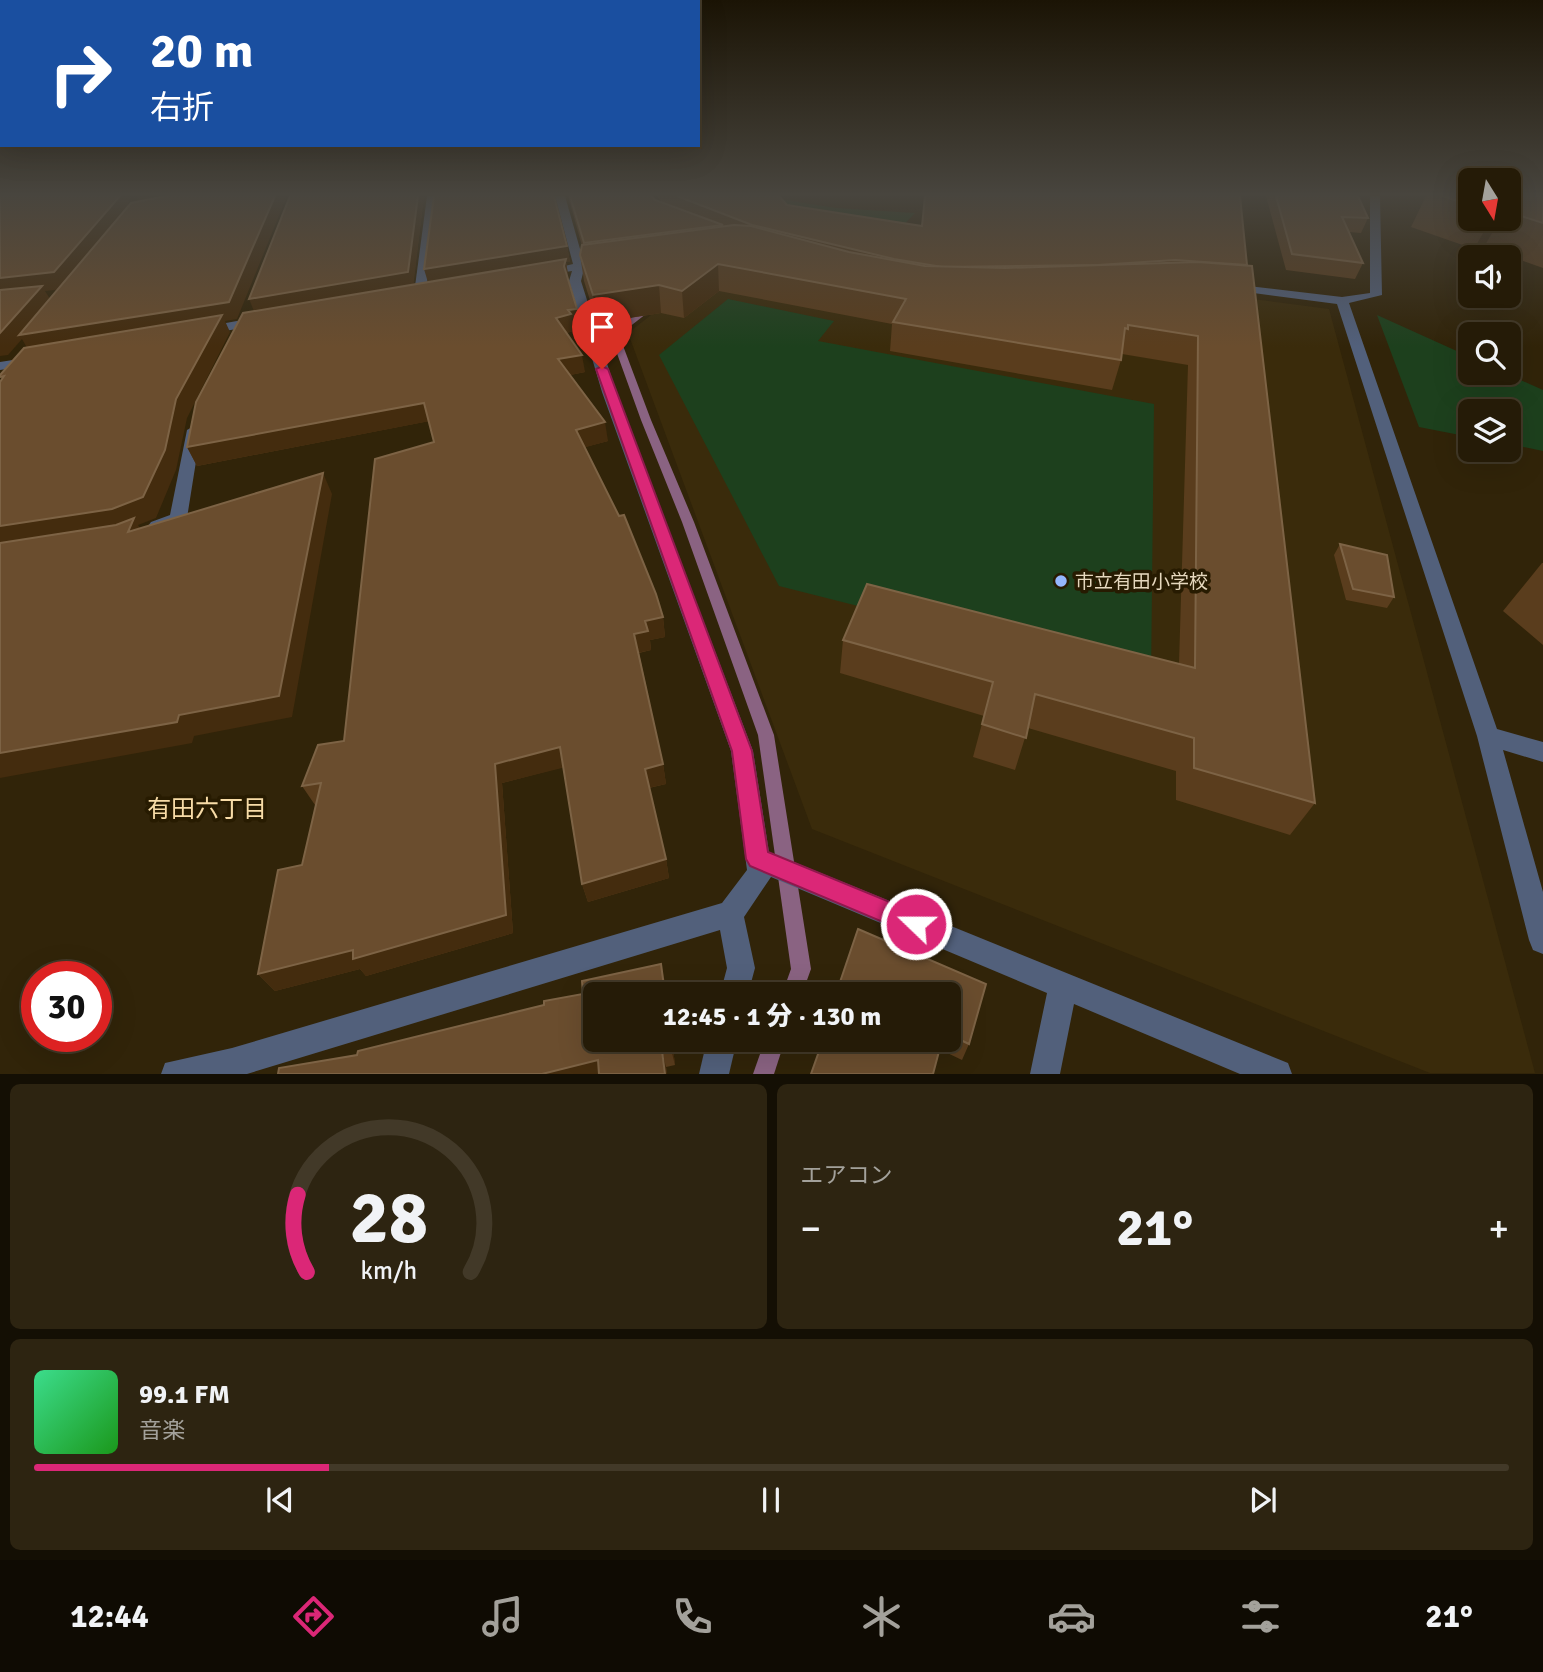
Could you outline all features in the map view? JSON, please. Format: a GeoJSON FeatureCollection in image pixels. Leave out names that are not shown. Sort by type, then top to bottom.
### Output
{"type":"FeatureCollection","features":[{"type":"Feature","properties":{"kind":"street"},"geometry":{"type":"LineString","coordinates":[[406,296],[426,293],[429,246]]}},
{"type":"Feature","properties":{"kind":"street"},"geometry":{"type":"LineString","coordinates":[[176,1073],[232,1063],[730,914],[760,873],[742,751],[609,391],[575,281],[579,266],[574,246]]}},
{"type":"Feature","properties":{"kind":"street"},"geometry":{"type":"LineString","coordinates":[[1221,286],[1342,301],[1376,295],[1376,246]]}},
{"type":"Feature","properties":{"kind":"street"},"geometry":{"type":"LineString","coordinates":[[527,275],[617,261]]}},
{"type":"Feature","properties":{"kind":"street"},"geometry":{"type":"LineString","coordinates":[[1342,301],[1488,736],[1543,940]]}},
{"type":"Feature","properties":{"kind":"street"},"geometry":{"type":"LineString","coordinates":[[189,334],[246,318],[271,319]]}},
{"type":"Feature","properties":{"kind":"street"},"geometry":{"type":"LineString","coordinates":[[232,348],[246,318]]}},
{"type":"Feature","properties":{"kind":"street"},"geometry":{"type":"LineString","coordinates":[[0,376],[6,365],[28,344]]}},
{"type":"Feature","properties":{"kind":"street"},"geometry":{"type":"LineString","coordinates":[[6,365],[52,357]]}},
{"type":"Feature","properties":{"kind":"street"},"geometry":{"type":"LineString","coordinates":[[141,532],[178,518],[196,419]]}},
{"type":"Feature","properties":{"kind":"street"},"geometry":{"type":"LineString","coordinates":[[1488,736],[1543,752]]}},
{"type":"Feature","properties":{"kind":"street"},"geometry":{"type":"LineString","coordinates":[[758,859],[1277,1073]]}},
{"type":"Feature","properties":{"kind":"street"},"geometry":{"type":"LineString","coordinates":[[730,914],[741,968],[737,982]]}},
{"type":"Feature","properties":{"kind":"street"},"geometry":{"type":"LineString","coordinates":[[1045,1073],[1063,985]]}},
{"type":"Feature","properties":{"kind":"street"},"geometry":{"type":"LineString","coordinates":[[714,1073],[719,1052]]}},
{"type":"Feature","properties":{"kind":"shaded area","name":"市立有田小学校"},"geometry":{"type":"Polygon","coordinates":[[[732,252],[1208,293],[1329,309],[1535,1073],[1430,1073],[812,829],[628,333],[732,252]]]}},
{"type":"Feature","properties":{"kind":"green space"},"geometry":{"type":"Polygon","coordinates":[[[728,299],[834,321],[818,341],[1154,404],[1151,680],[779,586],[659,355],[728,299]]]}},
{"type":"Feature","properties":{"kind":"green space"},"geometry":{"type":"Polygon","coordinates":[[[1377,315],[1458,352],[1458,385],[1521,385],[1521,380],[1543,390],[1543,451],[1521,446],[1521,399],[1458,399],[1458,435],[1419,427],[1377,315]]]}},
{"type":"Feature","properties":{"kind":"building"},"geometry":{"type":"Polygon","coordinates":[[[0,246],[76,246],[54,272],[0,278],[0,246]]]}},
{"type":"Feature","properties":{"kind":"building"},"geometry":{"type":"Polygon","coordinates":[[[94,246],[253,246],[229,302],[19,335],[94,246]]]}},
{"type":"Feature","properties":{"kind":"building"},"geometry":{"type":"Polygon","coordinates":[[[270,246],[411,246],[408,272],[249,299],[270,246]]]}},
{"type":"Feature","properties":{"kind":"building"},"geometry":{"type":"Polygon","coordinates":[[[427,246],[566,246],[424,269],[427,246]]]}},
{"type":"Feature","properties":{"kind":"building"},"geometry":{"type":"Polygon","coordinates":[[[582,246],[827,246],[925,266],[1005,268],[1198,262],[1252,266],[1315,803],[1194,768],[1194,738],[1035,694],[1026,738],[982,724],[993,682],[843,640],[867,584],[1195,668],[1198,336],[1128,325],[1128,329],[1125,328],[1121,360],[893,322],[906,299],[718,264],[682,291],[659,285],[593,295],[580,255],[582,246]]]}},
{"type":"Feature","properties":{"kind":"building"},"geometry":{"type":"Polygon","coordinates":[[[840,246],[1245,246],[1247,265],[1175,260],[1098,265],[942,267],[840,246]]]}},
{"type":"Feature","properties":{"kind":"building"},"geometry":{"type":"Polygon","coordinates":[[[1290,246],[1355,246],[1363,263],[1292,254],[1290,246]]]}},
{"type":"Feature","properties":{"kind":"building"},"geometry":{"type":"Polygon","coordinates":[[[566,259],[564,266],[577,309],[568,310],[571,314],[556,318],[582,355],[558,359],[605,422],[576,430],[619,516],[624,515],[663,617],[645,621],[648,631],[634,634],[663,764],[645,769],[666,859],[582,884],[560,747],[495,764],[506,915],[353,959],[353,950],[258,974],[278,870],[302,865],[321,783],[302,786],[318,745],[344,741],[375,459],[434,442],[424,403],[187,447],[196,402],[243,313],[566,259]]]}},
{"type":"Feature","properties":{"kind":"building"},"geometry":{"type":"Polygon","coordinates":[[[42,286],[0,333],[0,290],[42,286]]]}},
{"type":"Feature","properties":{"kind":"building"},"geometry":{"type":"Polygon","coordinates":[[[222,315],[176,399],[165,450],[143,497],[112,509],[0,526],[0,382],[4,376],[0,375],[24,348],[222,315]]]}},
{"type":"Feature","properties":{"kind":"building"},"geometry":{"type":"Polygon","coordinates":[[[323,473],[279,696],[179,715],[177,722],[0,753],[0,543],[116,525],[134,518],[128,532],[323,473]]]}},
{"type":"Feature","properties":{"kind":"building"},"geometry":{"type":"Polygon","coordinates":[[[1340,544],[1387,555],[1394,597],[1353,589],[1340,544]]]}},
{"type":"Feature","properties":{"kind":"building"},"geometry":{"type":"Polygon","coordinates":[[[858,929],[986,984],[969,1044],[961,1040],[961,982],[840,982],[858,929]]]}},
{"type":"Feature","properties":{"kind":"building"},"geometry":{"type":"Polygon","coordinates":[[[661,964],[663,982],[583,982],[583,994],[582,981],[661,964]]]}},
{"type":"Feature","properties":{"kind":"building"},"geometry":{"type":"Polygon","coordinates":[[[583,994],[583,1052],[662,1052],[665,1074],[599,1074],[598,1060],[542,1074],[278,1074],[279,1068],[357,1055],[358,1051],[544,1005],[544,1001],[583,994]]]}},
{"type":"Feature","properties":{"kind":"building"},"geometry":{"type":"Polygon","coordinates":[[[819,1052],[939,1052],[933,1074],[811,1074],[819,1052]]]}},
{"type":"Feature","properties":{"kind":"waterway"},"geometry":{"type":"LineString","coordinates":[[648,308],[614,334],[688,522],[766,735],[801,969],[796,982]]}},
{"type":"Feature","properties":{"kind":"waterway"},"geometry":{"type":"LineString","coordinates":[[763,1074],[771,1052]]}},
{"type":"Feature","properties":{"kind":"place","name":"市立有田小学校"},"geometry":{"type":"Point","coordinates":[1061,581]}},
{"type":"Feature","properties":{"kind":"district","name":"有田六丁目"},"geometry":{"type":"Point","coordinates":[207,809]}},
{"type":"Feature","properties":{"kind":"route"},"geometry":{"type":"LineString","coordinates":[[602,369],[742,751],[758,859],[916,924]]}}]}
